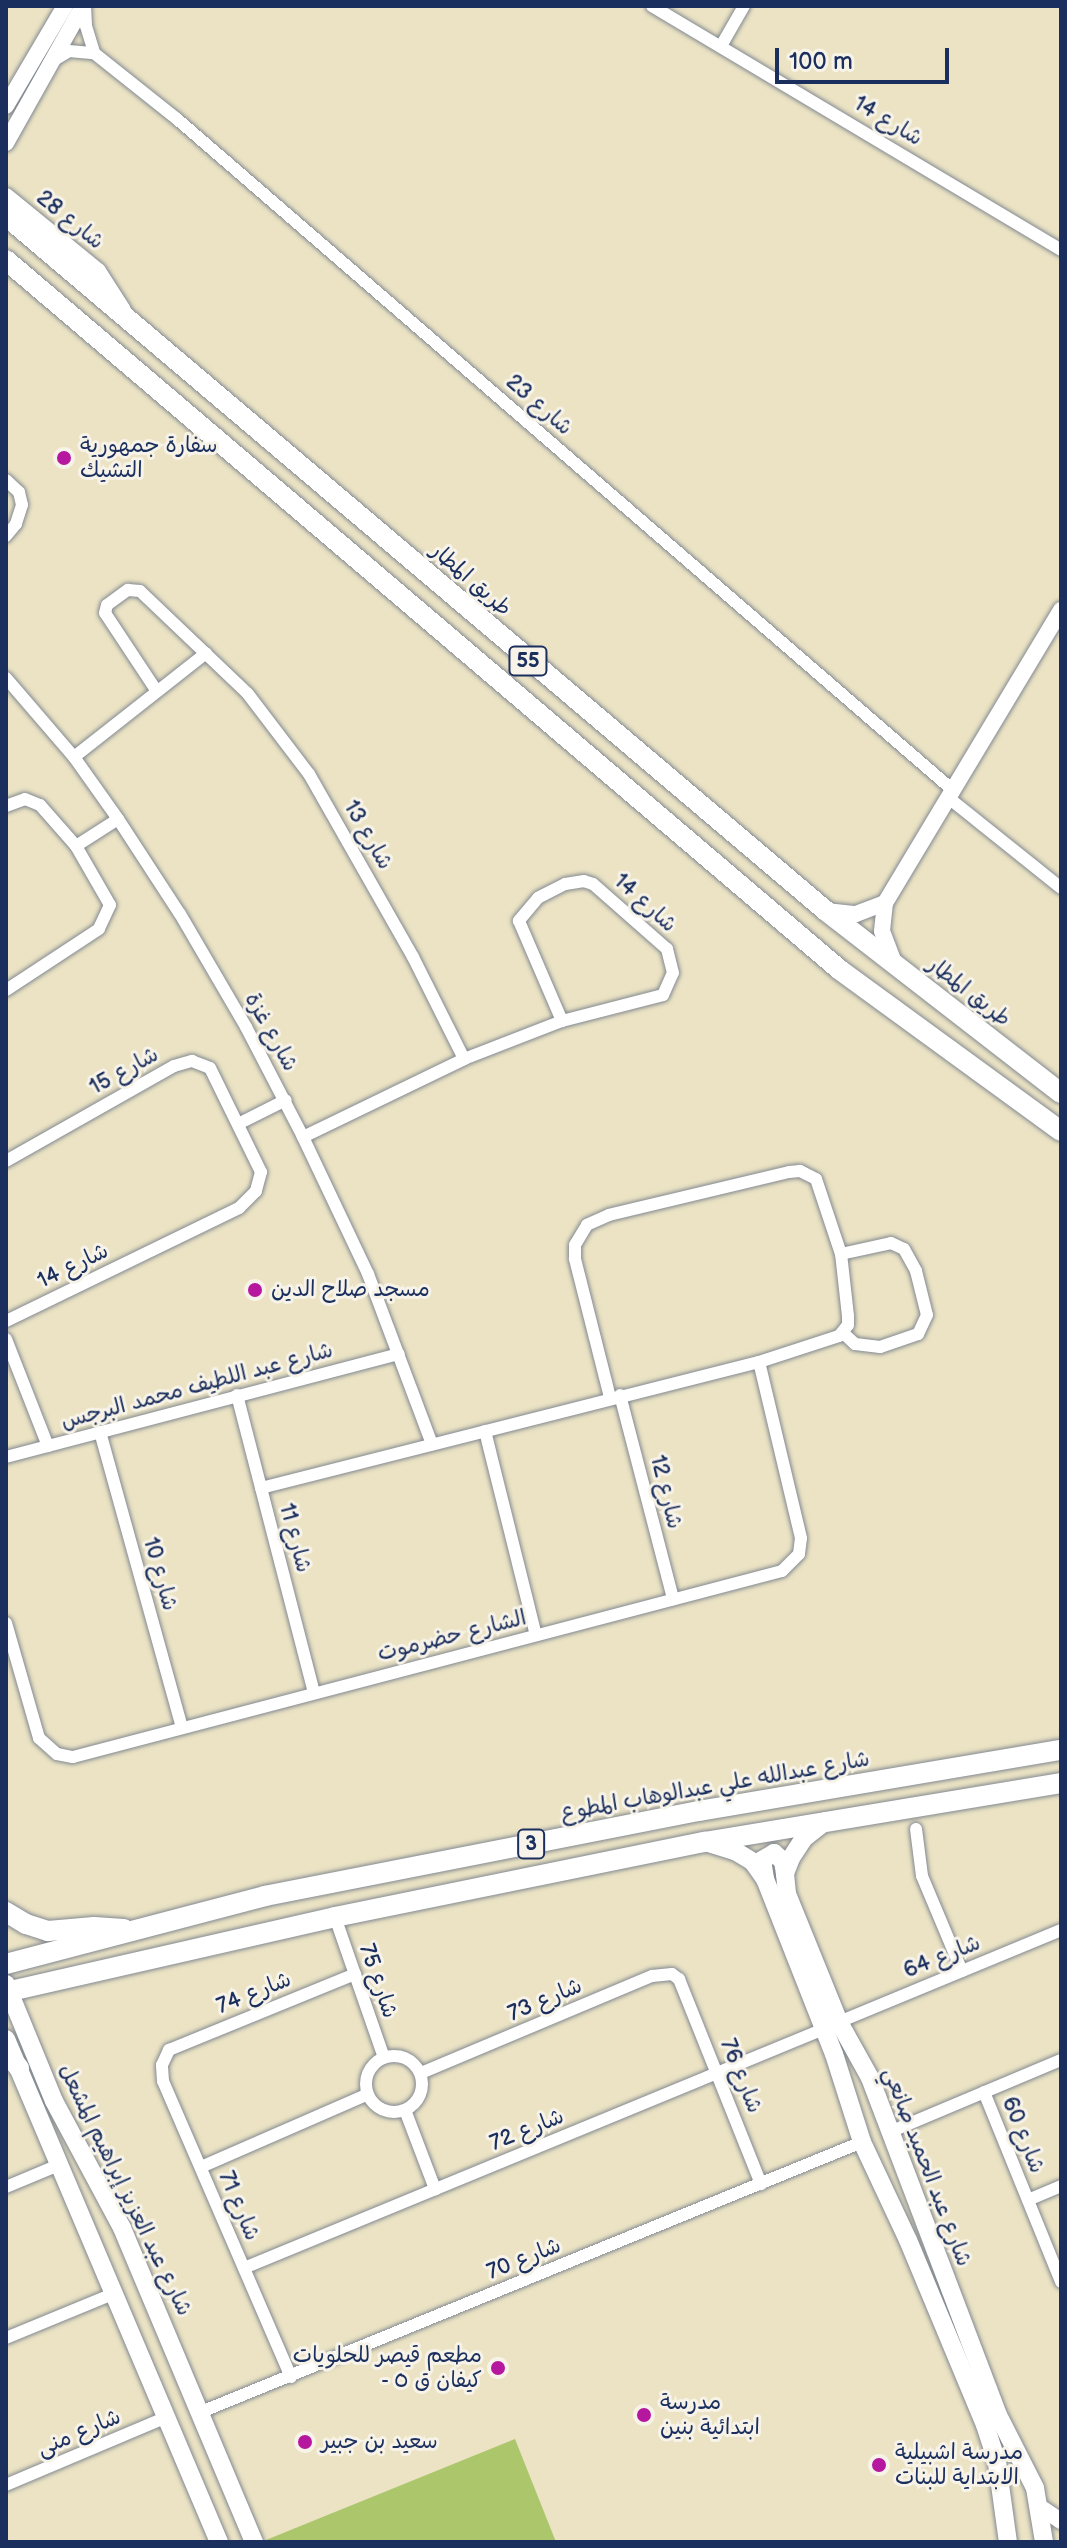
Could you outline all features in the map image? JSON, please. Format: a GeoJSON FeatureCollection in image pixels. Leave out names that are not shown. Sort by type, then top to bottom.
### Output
{"type":"FeatureCollection","features":[{"type":"Feature","properties":{"kind":"main road","name":"طريق المطار"},"geometry":{"type":"LineString","coordinates":[[6,216],[560,689],[826,911],[1061,1093]]}},
{"type":"Feature","properties":{"kind":"main road","name":"55"},"geometry":{"type":"LineString","coordinates":[[6,260],[840,970],[1061,1131]]}},
{"type":"Feature","properties":{"kind":"main road"},"geometry":{"type":"LineString","coordinates":[[405,599],[404,583],[411,580],[419,582],[521,667],[560,689]]}},
{"type":"Feature","properties":{"kind":"main road","name":"شارع عبدالله علي عبدالوهاب المطوع"},"geometry":{"type":"LineString","coordinates":[[6,1964],[265,1896],[699,1811],[1061,1750]]}},
{"type":"Feature","properties":{"kind":"main road"},"geometry":{"type":"LineString","coordinates":[[941,1802],[992,1782],[1061,1769]]}},
{"type":"Feature","properties":{"kind":"main road","name":"3"},"geometry":{"type":"LineString","coordinates":[[7,1989],[335,1917],[705,1842],[1061,1783]]}},
{"type":"Feature","properties":{"kind":"main road"},"geometry":{"type":"LineString","coordinates":[[785,1874],[804,1838],[826,1821]]}},
{"type":"Feature","properties":{"kind":"main road","name":"شارع عبد الحميد صانعي"},"geometry":{"type":"LineString","coordinates":[[705,1842],[735,1851],[753,1862],[765,1879],[831,2025],[870,2078],[911,2179],[925,2231],[998,2415],[1029,2474],[1040,2507],[1044,2542]]}},
{"type":"Feature","properties":{"kind":"main road"},"geometry":{"type":"LineString","coordinates":[[765,1879],[762,1860],[774,1853],[783,1861],[785,1874]]}},
{"type":"Feature","properties":{"kind":"main road","name":"شارع عبد الحميد صانعي"},"geometry":{"type":"LineString","coordinates":[[785,1874],[787,1894],[831,2025],[843,2090],[862,2142],[908,2240],[985,2425],[1001,2484],[1008,2542]]}},
{"type":"Feature","properties":{"kind":"main road"},"geometry":{"type":"LineString","coordinates":[[6,1912],[26,1924],[48,1931],[94,1927],[140,1931]]}},
{"type":"Feature","properties":{"kind":"main road","name":"شارع عبد العزيز إبراهيم المشعل"},"geometry":{"type":"LineString","coordinates":[[7,1989],[54,2101],[122,2228],[254,2542]]}},
{"type":"Feature","properties":{"kind":"main road","name":"شارع عبد العزيز إبراهيم المشعل"},"geometry":{"type":"LineString","coordinates":[[6,2039],[12,2060],[61,2164],[219,2542]]}},
{"type":"Feature","properties":{"kind":"main road"},"geometry":{"type":"LineString","coordinates":[[843,2090],[851,2074],[865,2074],[870,2078]]}},
{"type":"Feature","properties":{"kind":"main road"},"geometry":{"type":"LineString","coordinates":[[883,2190],[901,2195],[910,2186],[911,2179]]}},
{"type":"Feature","properties":{"kind":"main road"},"geometry":{"type":"LineString","coordinates":[[92,2241],[103,2226],[122,2228]]}},
{"type":"Feature","properties":{"kind":"main road"},"geometry":{"type":"LineString","coordinates":[[186,2464],[200,2471],[207,2469],[217,2458],[217,2450]]}},
{"type":"Feature","properties":{"kind":"main road"},"geometry":{"type":"LineString","coordinates":[[1001,2484],[1011,2468],[1029,2474]]}},
{"type":"Feature","properties":{"kind":"main road"},"geometry":{"type":"LineString","coordinates":[[200,2497],[212,2483],[231,2484]]}},
{"type":"Feature","properties":{"kind":"street"},"geometry":{"type":"LineString","coordinates":[[6,106],[65,6]]}},
{"type":"Feature","properties":{"kind":"street"},"geometry":{"type":"LineString","coordinates":[[51,62],[69,51],[94,53],[84,6]]}},
{"type":"Feature","properties":{"kind":"street"},"geometry":{"type":"LineString","coordinates":[[6,143],[84,6]]}},
{"type":"Feature","properties":{"kind":"street","name":"شارع 14"},"geometry":{"type":"LineString","coordinates":[[652,6],[1061,250]]}},
{"type":"Feature","properties":{"kind":"street"},"geometry":{"type":"LineString","coordinates":[[721,46],[744,6]]}},
{"type":"Feature","properties":{"kind":"street","name":"شارع 23"},"geometry":{"type":"LineString","coordinates":[[94,53],[177,119],[952,795]]}},
{"type":"Feature","properties":{"kind":"street","name":"شارع 28"},"geometry":{"type":"LineString","coordinates":[[6,196],[98,271],[130,321]]}},
{"type":"Feature","properties":{"kind":"street"},"geometry":{"type":"LineString","coordinates":[[6,480],[19,492],[22,505],[16,524],[6,536]]}},
{"type":"Feature","properties":{"kind":"street","name":"شارع 13"},"geometry":{"type":"LineString","coordinates":[[156,690],[107,620],[107,605],[128,590],[140,591],[248,694],[309,774],[413,957],[464,1059]]}},
{"type":"Feature","properties":{"kind":"street"},"geometry":{"type":"LineString","coordinates":[[896,966],[882,931],[885,903],[1061,610]]}},
{"type":"Feature","properties":{"kind":"street"},"geometry":{"type":"LineString","coordinates":[[74,757],[206,653]]}},
{"type":"Feature","properties":{"kind":"street","name":"شارع غزة"},"geometry":{"type":"LineString","coordinates":[[6,678],[74,757],[118,819],[180,914],[286,1100],[368,1274],[432,1444]]}},
{"type":"Feature","properties":{"kind":"street"},"geometry":{"type":"LineString","coordinates":[[952,795],[1061,888]]}},
{"type":"Feature","properties":{"kind":"street"},"geometry":{"type":"LineString","coordinates":[[6,806],[18,800],[33,801],[76,846],[108,899],[109,913],[99,929],[6,990]]}},
{"type":"Feature","properties":{"kind":"street"},"geometry":{"type":"LineString","coordinates":[[76,846],[118,819]]}},
{"type":"Feature","properties":{"kind":"street","name":"شارع 14"},"geometry":{"type":"LineString","coordinates":[[303,1137],[464,1059],[562,1021],[663,995],[673,973],[667,949],[593,884],[584,881],[565,884],[538,898],[519,921],[562,1021]]}},
{"type":"Feature","properties":{"kind":"street"},"geometry":{"type":"LineString","coordinates":[[826,911],[856,914],[885,903]]}},
{"type":"Feature","properties":{"kind":"street","name":"شارع 15"},"geometry":{"type":"LineString","coordinates":[[6,1161],[184,1062],[199,1061],[210,1068],[240,1123]]}},
{"type":"Feature","properties":{"kind":"street"},"geometry":{"type":"LineString","coordinates":[[240,1123],[286,1100]]}},
{"type":"Feature","properties":{"kind":"street","name":"شارع 14"},"geometry":{"type":"LineString","coordinates":[[6,1321],[249,1200],[260,1182],[261,1172],[240,1123]]}},
{"type":"Feature","properties":{"kind":"street"},"geometry":{"type":"LineString","coordinates":[[261,1488],[759,1362],[821,1345],[843,1333],[848,1316],[841,1254],[819,1184],[810,1174],[800,1171],[609,1215],[587,1225],[575,1245],[575,1259],[615,1396]]}},
{"type":"Feature","properties":{"kind":"street"},"geometry":{"type":"LineString","coordinates":[[841,1254],[891,1243],[904,1249],[916,1271],[927,1315],[918,1334],[880,1347],[855,1344],[843,1333]]}},
{"type":"Feature","properties":{"kind":"street"},"geometry":{"type":"LineString","coordinates":[[6,1339],[48,1446]]}},
{"type":"Feature","properties":{"kind":"street","name":"شارع عبد اللطيف محمد البرجس"},"geometry":{"type":"LineString","coordinates":[[6,1457],[399,1354]]}},
{"type":"Feature","properties":{"kind":"street","name":"الشارع حضرموت"},"geometry":{"type":"LineString","coordinates":[[6,1623],[35,1729],[44,1744],[57,1754],[73,1757],[782,1571],[799,1554],[801,1538],[759,1362]]}},
{"type":"Feature","properties":{"kind":"street","name":"شارع 11"},"geometry":{"type":"LineString","coordinates":[[237,1395],[314,1692]]}},
{"type":"Feature","properties":{"kind":"street","name":"شارع 12"},"geometry":{"type":"LineString","coordinates":[[615,1396],[673,1599]]}},
{"type":"Feature","properties":{"kind":"street"},"geometry":{"type":"LineString","coordinates":[[485,1431],[536,1635]]}},
{"type":"Feature","properties":{"kind":"street","name":"شارع 10"},"geometry":{"type":"LineString","coordinates":[[100,1432],[182,1727]]}},
{"type":"Feature","properties":{"kind":"street"},"geometry":{"type":"LineString","coordinates":[[916,1829],[922,1876],[962,1971]]}},
{"type":"Feature","properties":{"kind":"street","name":"شارع 75"},"geometry":{"type":"LineString","coordinates":[[335,1917],[384,2058]]}},
{"type":"Feature","properties":{"kind":"street","name":"شارع 64"},"geometry":{"type":"LineString","coordinates":[[831,2025],[1061,1930]]}},
{"type":"Feature","properties":{"kind":"street","name":"شارع 74"},"geometry":{"type":"LineString","coordinates":[[169,2050],[355,1974]]}},
{"type":"Feature","properties":{"kind":"street","name":"شارع 73"},"geometry":{"type":"LineString","coordinates":[[421,2073],[652,1976],[672,1974],[682,1985]]}},
{"type":"Feature","properties":{"kind":"street","name":"شارع 76"},"geometry":{"type":"LineString","coordinates":[[682,1985],[761,2184]]}},
{"type":"Feature","properties":{"kind":"street","name":"شارع 72"},"geometry":{"type":"LineString","coordinates":[[244,2268],[719,2074],[831,2025]]}},
{"type":"Feature","properties":{"kind":"street","name":"شارع 71"},"geometry":{"type":"LineString","coordinates":[[169,2050],[162,2065],[163,2081],[291,2377]]}},
{"type":"Feature","properties":{"kind":"street"},"geometry":{"type":"LineString","coordinates":[[384,2058],[405,2058],[421,2073],[421,2095],[405,2110],[383,2110],[368,2094],[368,2073],[384,2058]]}},
{"type":"Feature","properties":{"kind":"street"},"geometry":{"type":"LineString","coordinates":[[892,2131],[1061,2060]]}},
{"type":"Feature","properties":{"kind":"street","name":"شارع 60"},"geometry":{"type":"LineString","coordinates":[[984,2092],[1061,2282]]}},
{"type":"Feature","properties":{"kind":"street"},"geometry":{"type":"LineString","coordinates":[[201,2167],[368,2094]]}},
{"type":"Feature","properties":{"kind":"street"},"geometry":{"type":"LineString","coordinates":[[405,2110],[435,2189]]}},
{"type":"Feature","properties":{"kind":"street","name":"شارع 70"},"geometry":{"type":"LineString","coordinates":[[201,2412],[862,2142]]}},
{"type":"Feature","properties":{"kind":"street"},"geometry":{"type":"LineString","coordinates":[[6,2187],[61,2164]]}},
{"type":"Feature","properties":{"kind":"street"},"geometry":{"type":"LineString","coordinates":[[1028,2200],[1061,2186]]}},
{"type":"Feature","properties":{"kind":"street"},"geometry":{"type":"LineString","coordinates":[[6,2338],[115,2293]]}},
{"type":"Feature","properties":{"kind":"street","name":"شارع منى"},"geometry":{"type":"LineString","coordinates":[[6,2485],[167,2417]]}},
{"type":"Feature","properties":{"kind":"street"},"geometry":{"type":"LineString","coordinates":[[1040,2507],[1061,2521]]}},
{"type":"Feature","properties":{"kind":"green space"},"geometry":{"type":"Polygon","coordinates":[[[515,2439],[556,2542],[261,2542],[515,2439]]]}},
{"type":"Feature","properties":{"kind":"place","name":"سفارة جمهورية التشيك"},"geometry":{"type":"Point","coordinates":[64,458]}},
{"type":"Feature","properties":{"kind":"place","name":"مسجد صلاح الدين"},"geometry":{"type":"Point","coordinates":[255,1290]}},
{"type":"Feature","properties":{"kind":"place","name":"مطعم قيصر للحلويات - كيفان ق ٥"},"geometry":{"type":"Point","coordinates":[498,2368]}},
{"type":"Feature","properties":{"kind":"place","name":"مدرسة ابتدائية بنين"},"geometry":{"type":"Point","coordinates":[644,2415]}},
{"type":"Feature","properties":{"kind":"place","name":"سعيد بن جبير"},"geometry":{"type":"Point","coordinates":[305,2442]}},
{"type":"Feature","properties":{"kind":"place","name":"مدرسة اشبيلية الابتداية للبنات"},"geometry":{"type":"Point","coordinates":[879,2465]}}]}
